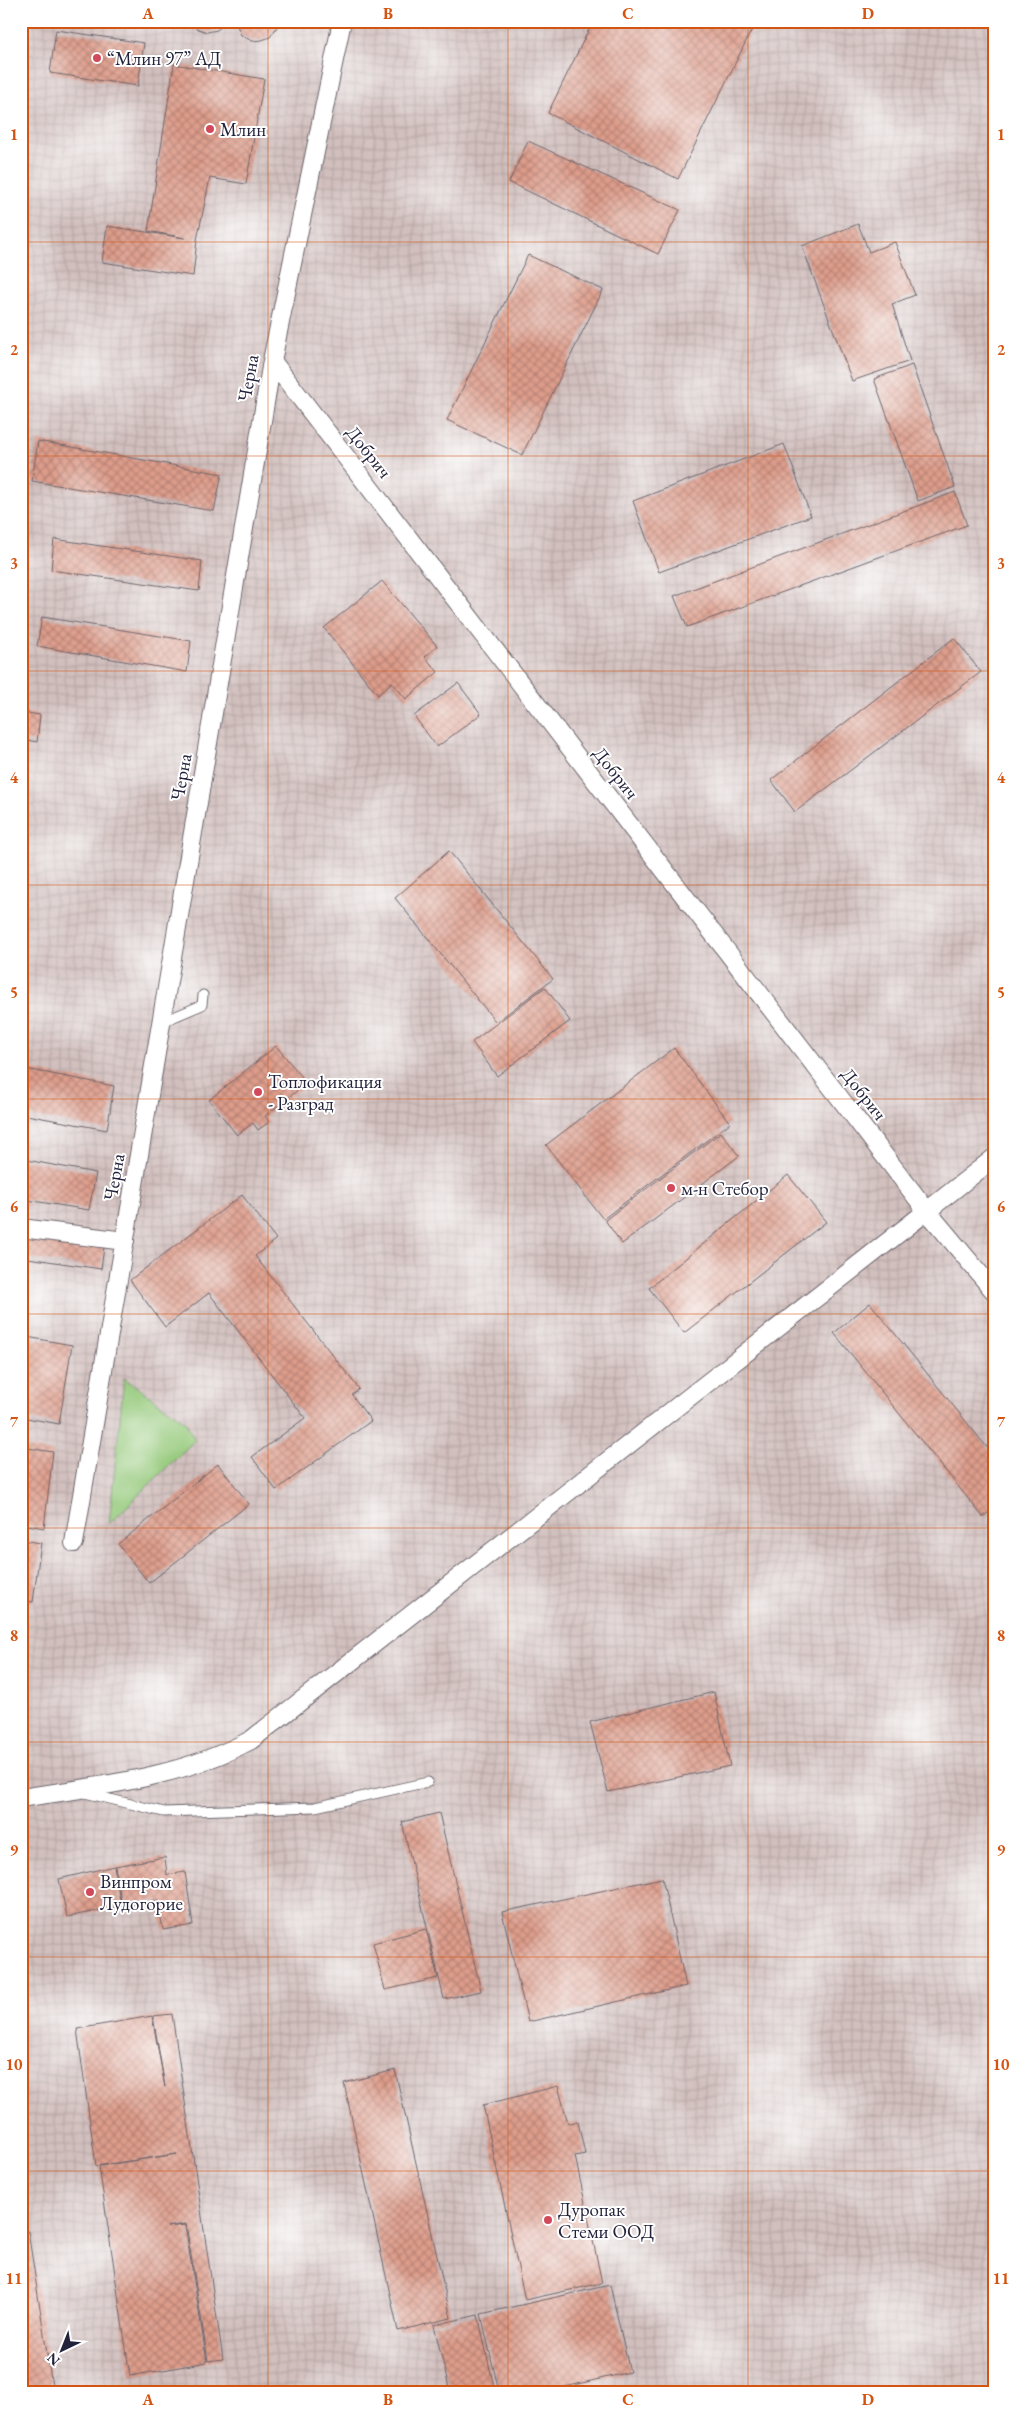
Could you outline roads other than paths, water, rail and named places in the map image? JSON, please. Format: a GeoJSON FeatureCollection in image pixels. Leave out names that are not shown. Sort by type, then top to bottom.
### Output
{"type":"FeatureCollection","features":[{"type":"Feature","properties":{"kind":"street","name":"Черна"},"geometry":{"type":"LineString","coordinates":[[74,1543],[272,361],[342,21]]}},
{"type":"Feature","properties":{"kind":"street","name":"Добрич"},"geometry":{"type":"LineString","coordinates":[[272,361],[927,1211],[994,1290]]}},
{"type":"Feature","properties":{"kind":"street"},"geometry":{"type":"LineString","coordinates":[[21,1798],[158,1775],[222,1755],[251,1740],[994,1158]]}},
{"type":"Feature","properties":{"kind":"street"},"geometry":{"type":"LineString","coordinates":[[21,1228],[125,1241]]}},
{"type":"Feature","properties":{"kind":"lane"},"geometry":{"type":"LineString","coordinates":[[161,1022],[202,1005],[204,995]]}},
{"type":"Feature","properties":{"kind":"lane"},"geometry":{"type":"LineString","coordinates":[[72,1790],[164,1812],[315,1807],[428,1782]]}},
{"type":"Feature","properties":{"kind":"place","name":"“Млин 97” АД"},"geometry":{"type":"Point","coordinates":[97,58]}},
{"type":"Feature","properties":{"kind":"place","name":"Млин"},"geometry":{"type":"Point","coordinates":[210,129]}},
{"type":"Feature","properties":{"kind":"place","name":"Топлофикация - Разград"},"geometry":{"type":"Point","coordinates":[258,1092]}},
{"type":"Feature","properties":{"kind":"place","name":"м-н Стебор"},"geometry":{"type":"Point","coordinates":[671,1188]}},
{"type":"Feature","properties":{"kind":"place","name":"Винпром Лудогорие"},"geometry":{"type":"Point","coordinates":[90,1892]}},
{"type":"Feature","properties":{"kind":"place","name":"Дуропак Стеми ООД"},"geometry":{"type":"Point","coordinates":[548,2220]}}]}
